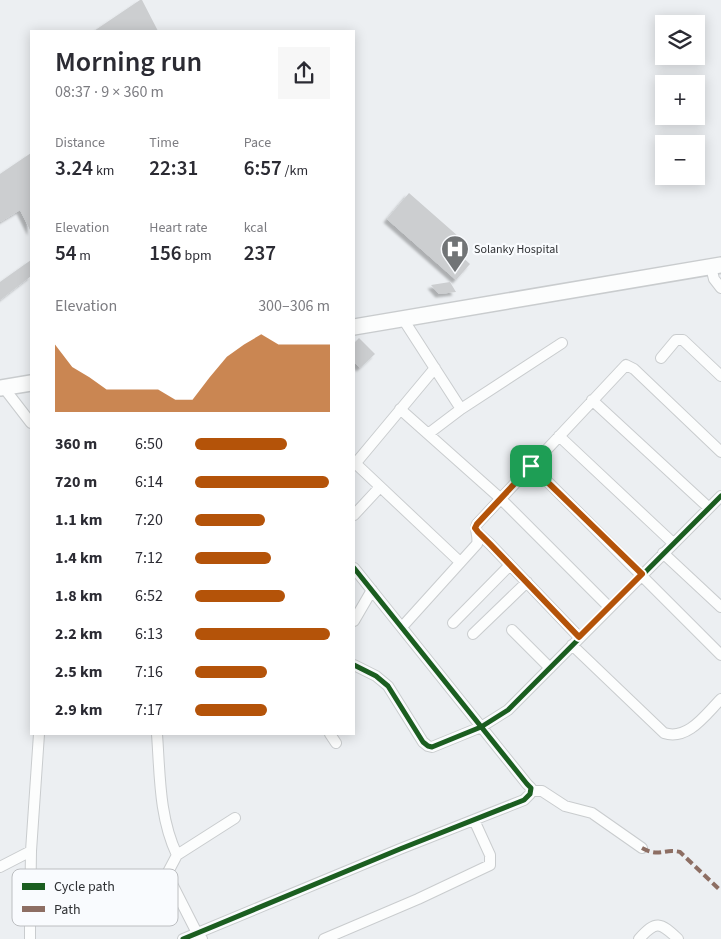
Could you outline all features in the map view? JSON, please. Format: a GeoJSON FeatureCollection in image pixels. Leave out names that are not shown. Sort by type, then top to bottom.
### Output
{"type":"FeatureCollection","features":[{"type":"Feature","properties":{"kind":"street"},"geometry":{"type":"LineString","coordinates":[[355,327],[716,266],[714,278],[721,288]]}},
{"type":"Feature","properties":{"kind":"street"},"geometry":{"type":"LineString","coordinates":[[403,319],[461,408]]}},
{"type":"Feature","properties":{"kind":"street"},"geometry":{"type":"LineString","coordinates":[[661,358],[676,340],[683,340],[721,376]]}},
{"type":"Feature","properties":{"kind":"street"},"geometry":{"type":"LineString","coordinates":[[428,434],[461,408],[562,343]]}},
{"type":"Feature","properties":{"kind":"street"},"geometry":{"type":"LineString","coordinates":[[721,452],[628,364],[623,366],[500,498],[475,528],[527,582],[575,641],[664,733],[672,736],[687,731],[721,699]]}},
{"type":"Feature","properties":{"kind":"street"},"geometry":{"type":"LineString","coordinates":[[355,462],[435,368]]}},
{"type":"Feature","properties":{"kind":"street"},"geometry":{"type":"LineString","coordinates":[[1,386],[30,383]]}},
{"type":"Feature","properties":{"kind":"street"},"geometry":{"type":"LineString","coordinates":[[1,386],[30,422]]}},
{"type":"Feature","properties":{"kind":"street"},"geometry":{"type":"LineString","coordinates":[[592,400],[708,508]]}},
{"type":"Feature","properties":{"kind":"street"},"geometry":{"type":"LineString","coordinates":[[400,409],[500,498],[609,607]]}},
{"type":"Feature","properties":{"kind":"street"},"geometry":{"type":"LineString","coordinates":[[558,436],[673,543]]}},
{"type":"Feature","properties":{"kind":"street"},"geometry":{"type":"LineString","coordinates":[[355,464],[460,562]]}},
{"type":"Feature","properties":{"kind":"street"},"geometry":{"type":"LineString","coordinates":[[531,466],[720,650]]}},
{"type":"Feature","properties":{"kind":"street"},"geometry":{"type":"LineString","coordinates":[[355,514],[380,487]]}},
{"type":"Feature","properties":{"kind":"street"},"geometry":{"type":"LineString","coordinates":[[355,666],[376,676],[388,686],[423,742],[428,746],[432,747],[481,727],[504,714],[721,496]]}},
{"type":"Feature","properties":{"kind":"street"},"geometry":{"type":"LineString","coordinates":[[402,627],[477,544],[478,532]]}},
{"type":"Feature","properties":{"kind":"street"},"geometry":{"type":"LineString","coordinates":[[663,553],[721,607]]}},
{"type":"Feature","properties":{"kind":"street"},"geometry":{"type":"LineString","coordinates":[[453,623],[510,565]]}},
{"type":"Feature","properties":{"kind":"street"},"geometry":{"type":"LineString","coordinates":[[355,569],[528,784],[531,791]]}},
{"type":"Feature","properties":{"kind":"street"},"geometry":{"type":"LineString","coordinates":[[473,634],[527,582]]}},
{"type":"Feature","properties":{"kind":"street"},"geometry":{"type":"LineString","coordinates":[[355,620],[372,590]]}},
{"type":"Feature","properties":{"kind":"street"},"geometry":{"type":"LineString","coordinates":[[512,630],[550,668]]}},
{"type":"Feature","properties":{"kind":"street"},"geometry":{"type":"LineString","coordinates":[[31,869],[39,735]]}},
{"type":"Feature","properties":{"kind":"street"},"geometry":{"type":"LineString","coordinates":[[157,735],[163,811],[167,831],[177,855]]}},
{"type":"Feature","properties":{"kind":"street"},"geometry":{"type":"LineString","coordinates":[[331,735],[336,743]]}},
{"type":"Feature","properties":{"kind":"street"},"geometry":{"type":"LineString","coordinates":[[183,939],[200,936],[390,852],[524,800],[531,791]]}},
{"type":"Feature","properties":{"kind":"street"},"geometry":{"type":"LineString","coordinates":[[531,791],[542,791],[565,806],[592,813],[642,848]]}},
{"type":"Feature","properties":{"kind":"street"},"geometry":{"type":"LineString","coordinates":[[169,869],[177,855],[235,818]]}},
{"type":"Feature","properties":{"kind":"street"},"geometry":{"type":"LineString","coordinates":[[324,939],[418,899],[490,865],[490,855],[474,820]]}},
{"type":"Feature","properties":{"kind":"street"},"geometry":{"type":"LineString","coordinates":[[0,868],[31,851]]}},
{"type":"Feature","properties":{"kind":"street"},"geometry":{"type":"LineString","coordinates":[[178,896],[200,936]]}},
{"type":"Feature","properties":{"kind":"street"},"geometry":{"type":"LineString","coordinates":[[639,939],[650,927],[657,924],[662,925],[678,939]]}},
{"type":"Feature","properties":{"kind":"street"},"geometry":{"type":"LineString","coordinates":[[30,926],[30,939]]}},
{"type":"Feature","properties":{"kind":"building"},"geometry":{"type":"Polygon","coordinates":[[[142,0],[157,30],[95,30],[142,0]]]}},
{"type":"Feature","properties":{"kind":"building"},"geometry":{"type":"Polygon","coordinates":[[[30,154],[30,230],[20,210],[0,222],[0,174],[30,154]]]}},
{"type":"Feature","properties":{"kind":"building"},"geometry":{"type":"Polygon","coordinates":[[[409,193],[467,244],[459,254],[470,264],[456,280],[387,219],[409,193]]]}},
{"type":"Feature","properties":{"kind":"building"},"geometry":{"type":"Polygon","coordinates":[[[30,261],[30,277],[0,300],[0,282],[30,261]]]}},
{"type":"Feature","properties":{"kind":"building"},"geometry":{"type":"Polygon","coordinates":[[[450,282],[456,292],[439,294],[431,285],[450,282]]]}},
{"type":"Feature","properties":{"kind":"building"},"geometry":{"type":"Polygon","coordinates":[[[359,338],[375,354],[360,368],[355,363],[355,342],[359,338]]]}},
{"type":"Feature","properties":{"kind":"marked path"},"geometry":{"type":"LineString","coordinates":[[642,848],[657,853],[680,852],[721,891]]}},
{"type":"Feature","properties":{"kind":"cycle path"},"geometry":{"type":"LineString","coordinates":[[355,666],[376,676],[388,686],[423,742],[428,746],[432,747],[481,727],[508,710],[721,496]]}},
{"type":"Feature","properties":{"kind":"cycle path"},"geometry":{"type":"LineString","coordinates":[[183,939],[524,800],[530,794],[531,788],[355,569]]}},
{"type":"Feature","properties":{"kind":"place","name":"Solanky Hospital"},"geometry":{"type":"Point","coordinates":[455,273]}},
{"type":"Feature","properties":{"kind":"route"},"geometry":{"type":"LineString","coordinates":[[531,466],[642,574],[579,637],[475,528],[531,466]]}}]}
